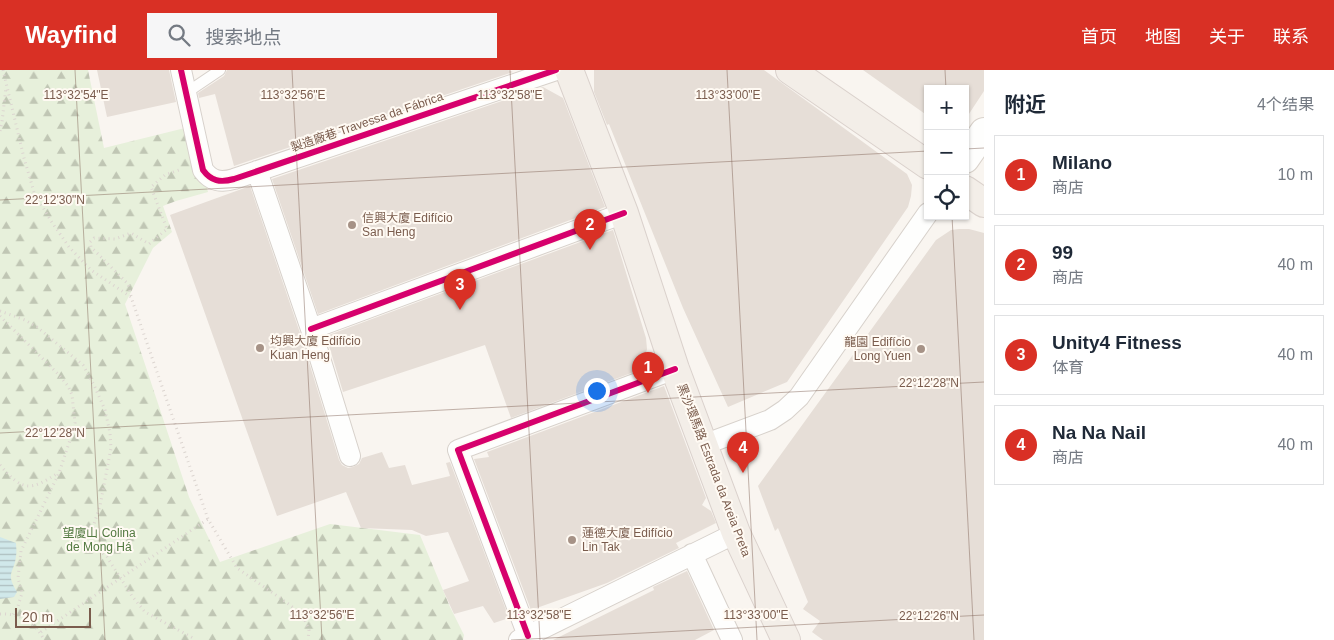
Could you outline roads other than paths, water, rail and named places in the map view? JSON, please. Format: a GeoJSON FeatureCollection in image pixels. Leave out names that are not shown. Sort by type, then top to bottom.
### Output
{"type":"FeatureCollection","features":[{"type":"Feature","properties":{"kind":"main road","name":"黑沙環馬路 Estrada da Areia Preta"},"geometry":{"type":"LineString","coordinates":[[569,70],[624,213],[675,369],[736,533],[786,640]]}},
{"type":"Feature","properties":{"kind":"main road"},"geometry":{"type":"LineString","coordinates":[[790,70],[924,162]]}},
{"type":"Feature","properties":{"kind":"main road"},"geometry":{"type":"LineString","coordinates":[[969,193],[984,203]]}},
{"type":"Feature","properties":{"kind":"street"},"geometry":{"type":"LineString","coordinates":[[181,70],[186,93]]}},
{"type":"Feature","properties":{"kind":"street","name":"製造廠巷 Travessa da Fábrica"},"geometry":{"type":"LineString","coordinates":[[186,93],[202,170],[213,180],[220,182],[556,70]]}},
{"type":"Feature","properties":{"kind":"street"},"geometry":{"type":"LineString","coordinates":[[969,153],[984,132]]}},
{"type":"Feature","properties":{"kind":"street"},"geometry":{"type":"LineString","coordinates":[[257,171],[311,329],[350,456]]}},
{"type":"Feature","properties":{"kind":"street"},"geometry":{"type":"LineString","coordinates":[[311,329],[624,213]]}},
{"type":"Feature","properties":{"kind":"street"},"geometry":{"type":"LineString","coordinates":[[703,445],[770,420],[799,397],[924,219]]}},
{"type":"Feature","properties":{"kind":"street"},"geometry":{"type":"LineString","coordinates":[[675,369],[458,450],[523,638],[736,533]]}},
{"type":"Feature","properties":{"kind":"street"},"geometry":{"type":"LineString","coordinates":[[692,554],[728,639]]}},
{"type":"Feature","properties":{"kind":"lane"},"geometry":{"type":"LineString","coordinates":[[186,93],[220,70]]}},
{"type":"Feature","properties":{"kind":"water"},"geometry":{"type":"Polygon","coordinates":[[[0,537],[16,543],[15,562],[11,577],[17,592],[14,597],[0,599],[0,537]]]}},
{"type":"Feature","properties":{"kind":"place","name":"信興大廈 Edifício San Heng"},"geometry":{"type":"Point","coordinates":[352,225]}},
{"type":"Feature","properties":{"kind":"place","name":"99"},"geometry":{"type":"Point","coordinates":[590,250]}},
{"type":"Feature","properties":{"kind":"place","name":"Unity4 Fitness"},"geometry":{"type":"Point","coordinates":[460,310]}},
{"type":"Feature","properties":{"kind":"place","name":"均興大廈 Edifício Kuan Heng"},"geometry":{"type":"Point","coordinates":[260,348]}},
{"type":"Feature","properties":{"kind":"place","name":"龍園 Edifício Long Yuen"},"geometry":{"type":"Point","coordinates":[921,349]}},
{"type":"Feature","properties":{"kind":"place","name":"Milano"},"geometry":{"type":"Point","coordinates":[648,393]}},
{"type":"Feature","properties":{"kind":"place","name":"Na Na Nail"},"geometry":{"type":"Point","coordinates":[743,473]}},
{"type":"Feature","properties":{"kind":"place","name":"蓮德大廈 Edifício Lin Tak"},"geometry":{"type":"Point","coordinates":[572,540]}},
{"type":"Feature","properties":{"kind":"park label","name":"望廈山 Colina de Mong Há"},"geometry":{"type":"Point","coordinates":[99,540]}}]}
